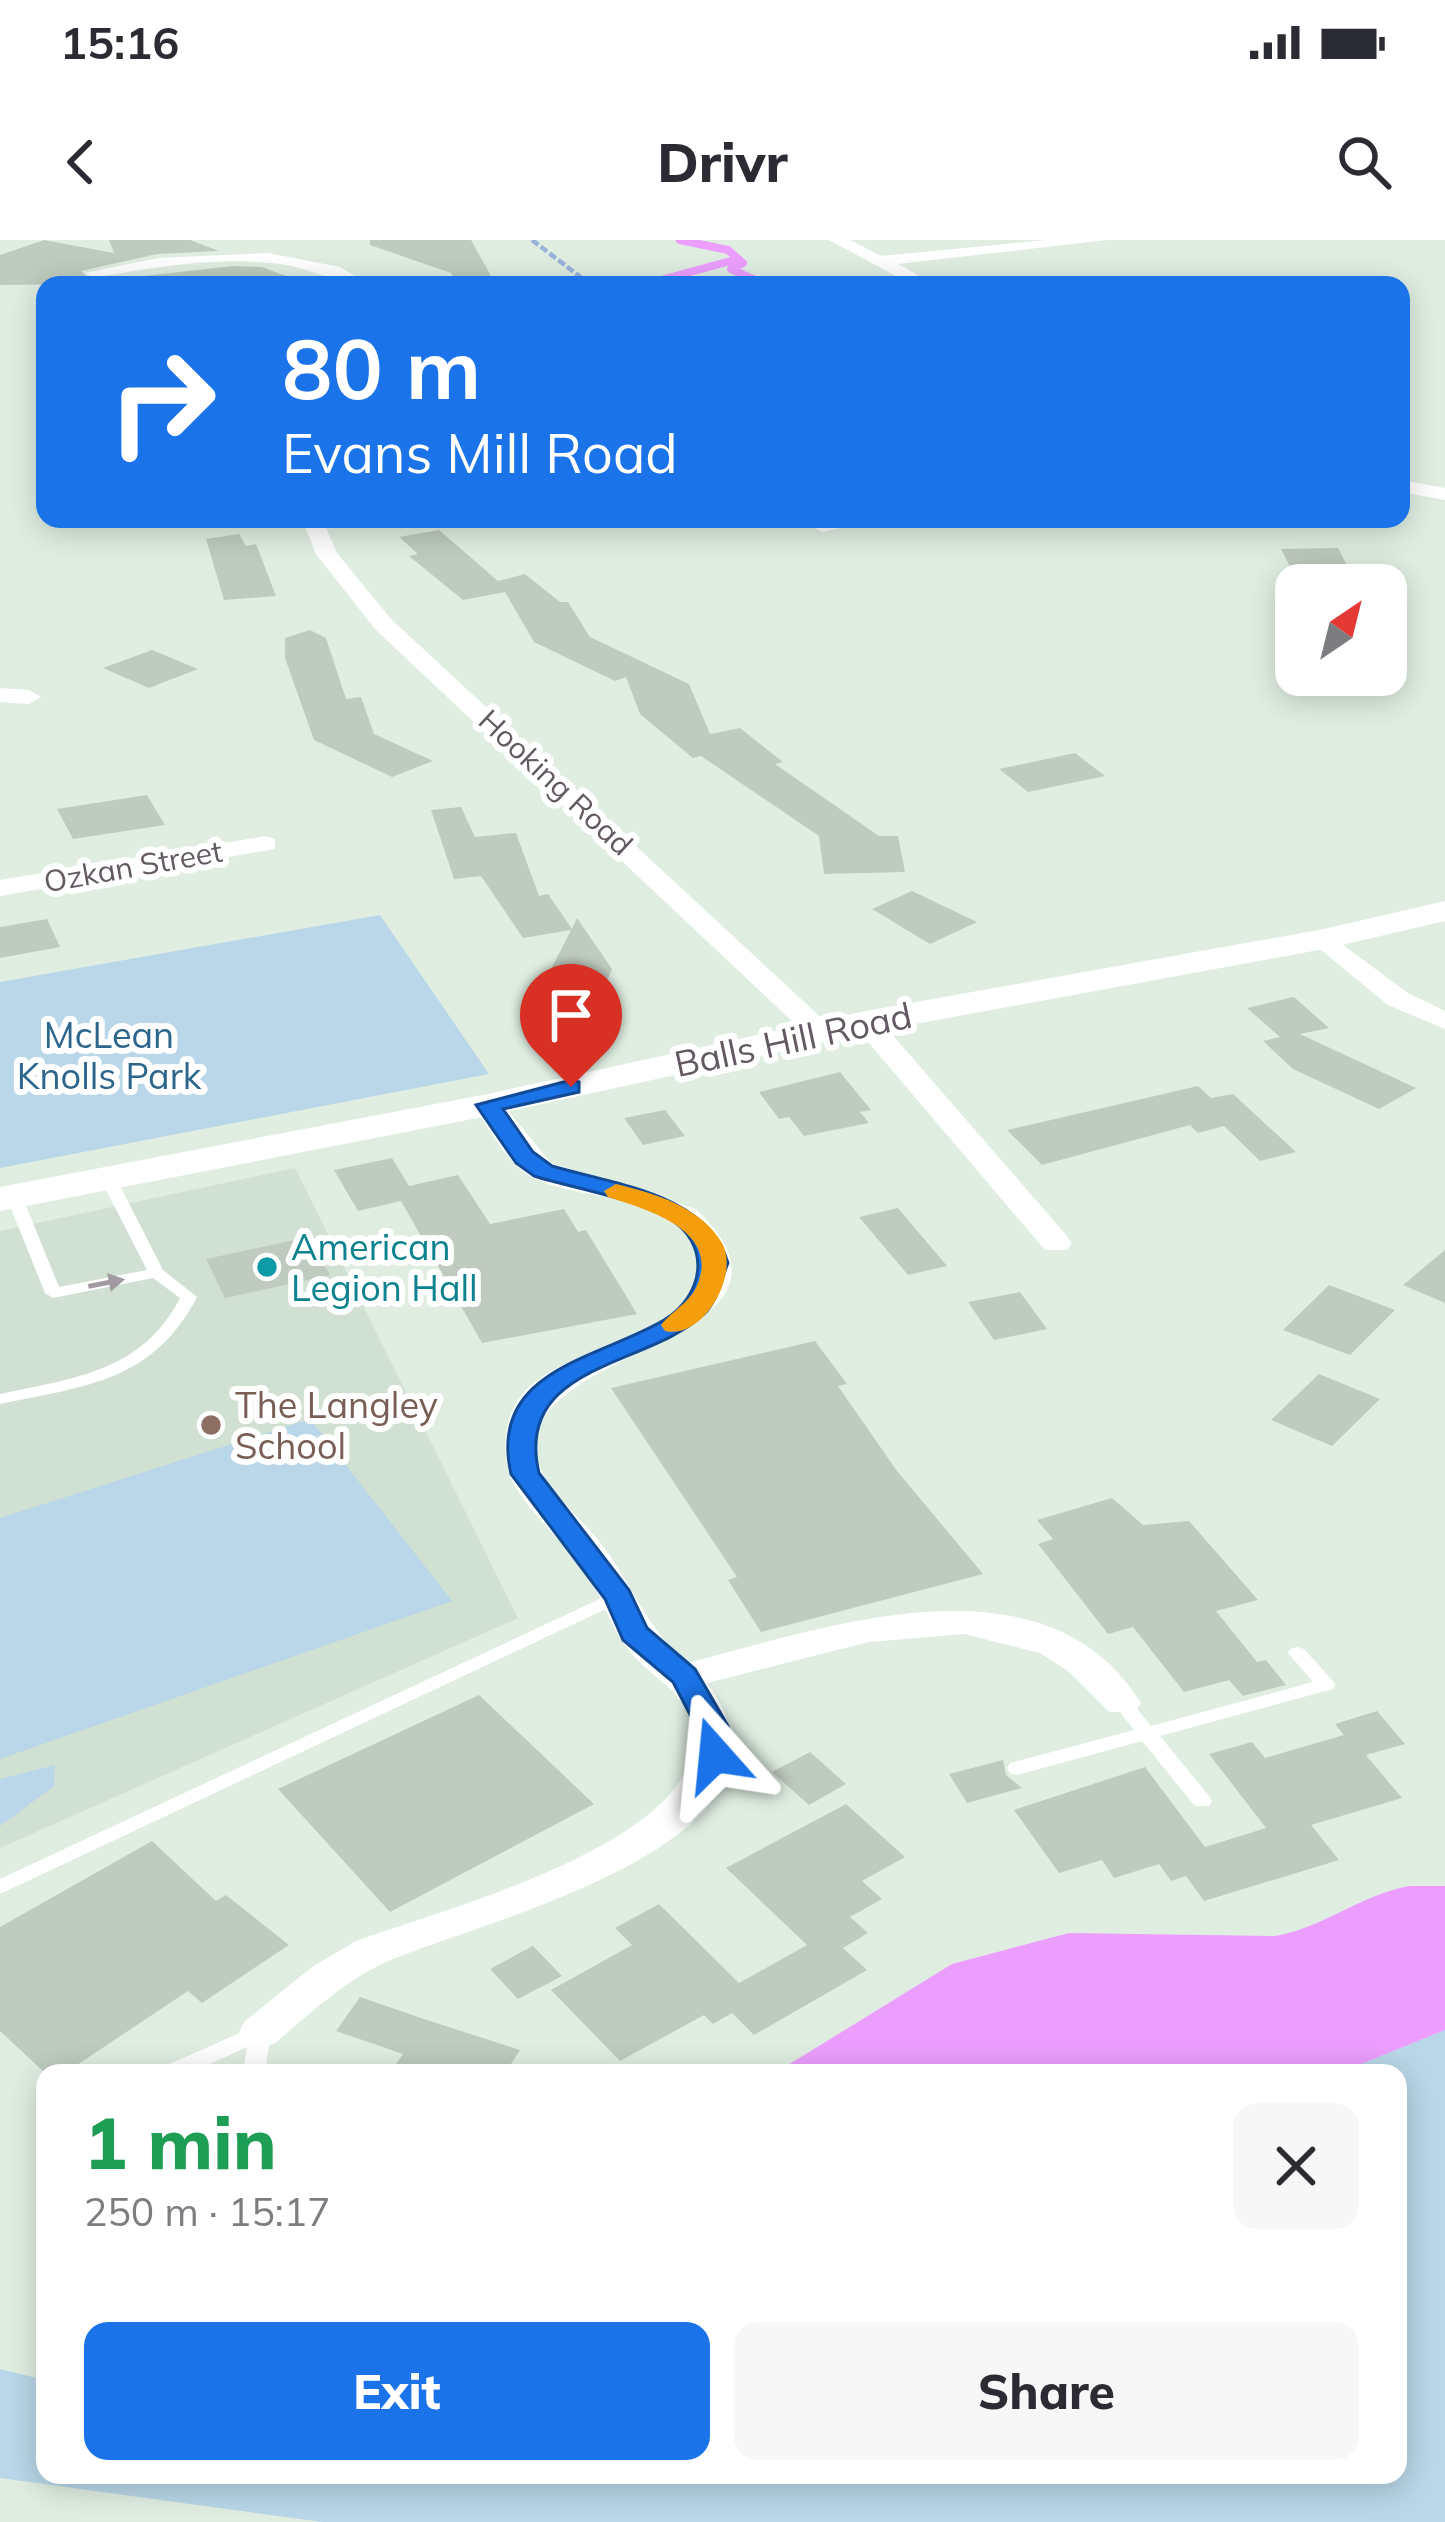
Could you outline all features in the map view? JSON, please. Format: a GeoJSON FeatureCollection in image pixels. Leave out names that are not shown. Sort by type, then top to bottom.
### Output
{"type":"FeatureCollection","features":[{"type":"Feature","properties":{"kind":"street"},"geometry":{"type":"LineString","coordinates":[[837,240],[908,276]]}},
{"type":"Feature","properties":{"kind":"street"},"geometry":{"type":"LineString","coordinates":[[881,262],[1098,240]]}},
{"type":"Feature","properties":{"kind":"street"},"geometry":{"type":"LineString","coordinates":[[94,273],[177,259],[262,257],[329,268],[345,276]]}},
{"type":"Feature","properties":{"kind":"street"},"geometry":{"type":"LineString","coordinates":[[1410,488],[1445,494]]}},
{"type":"Feature","properties":{"kind":"street","name":"Hooking Road"},"geometry":{"type":"LineString","coordinates":[[316,528],[327,554],[383,624],[819,1031]]}},
{"type":"Feature","properties":{"kind":"street"},"geometry":{"type":"LineString","coordinates":[[0,695],[29,697]]}},
{"type":"Feature","properties":{"kind":"street","name":"Ozkan Street"},"geometry":{"type":"LineString","coordinates":[[0,889],[266,844]]}},
{"type":"Feature","properties":{"kind":"street","name":"Balls Hill Road"},"geometry":{"type":"LineString","coordinates":[[7,1197],[488,1105],[819,1031],[1324,939],[1445,911]]}},
{"type":"Feature","properties":{"kind":"street"},"geometry":{"type":"LineString","coordinates":[[1324,939],[1370,980],[1445,1021]]}},
{"type":"Feature","properties":{"kind":"street"},"geometry":{"type":"LineString","coordinates":[[866,1022],[1056,1243]]}},
{"type":"Feature","properties":{"kind":"street"},"geometry":{"type":"LineString","coordinates":[[260,2032],[364,1955],[561,1882],[642,1840],[689,1807],[708,1781],[715,1755],[712,1726],[685,1676],[634,1633],[619,1596],[525,1474],[519,1449],[524,1424],[543,1392],[566,1372],[673,1326],[698,1306],[715,1263],[710,1244],[677,1212],[543,1171],[525,1157],[488,1105]]}},
{"type":"Feature","properties":{"kind":"street"},"geometry":{"type":"LineString","coordinates":[[685,1676],[901,1625],[976,1624],[1052,1643],[1083,1662],[1122,1703]]}},
{"type":"Feature","properties":{"kind":"lane"},"geometry":{"type":"LineString","coordinates":[[0,1399],[109,1374],[156,1348],[181,1319],[190,1298],[156,1274],[108,1178]]}},
{"type":"Feature","properties":{"kind":"lane"},"geometry":{"type":"LineString","coordinates":[[7,1197],[53,1293],[156,1274]]}},
{"type":"Feature","properties":{"kind":"lane"},"geometry":{"type":"LineString","coordinates":[[0,1887],[619,1596]]}},
{"type":"Feature","properties":{"kind":"lane"},"geometry":{"type":"LineString","coordinates":[[1017,1768],[1326,1685],[1297,1653]]}},
{"type":"Feature","properties":{"kind":"lane"},"geometry":{"type":"LineString","coordinates":[[1122,1703],[1202,1801]]}},
{"type":"Feature","properties":{"kind":"lane"},"geometry":{"type":"LineString","coordinates":[[191,2064],[260,2032]]}},
{"type":"Feature","properties":{"kind":"lane"},"geometry":{"type":"LineString","coordinates":[[255,2064],[260,2032]]}},
{"type":"Feature","properties":{"kind":"path"},"geometry":{"type":"LineString","coordinates":[[532,240],[578,276]]}},
{"type":"Feature","properties":{"kind":"shaded area","name":"The Langley School"},"geometry":{"type":"Polygon","coordinates":[[[295,1168],[518,1618],[0,1848],[0,1231],[295,1168]]]}},
{"type":"Feature","properties":{"kind":"shaded area"},"geometry":{"type":"Polygon","coordinates":[[[1445,1886],[1445,2030],[1361,2064],[790,2064],[952,1964],[1069,1933],[1275,1936],[1391,1890],[1445,1886]]]}},
{"type":"Feature","properties":{"kind":"green space","name":"McLean Knolls Park"},"geometry":{"type":"Polygon","coordinates":[[[380,915],[489,1074],[0,1168],[0,982],[380,915]]]}},
{"type":"Feature","properties":{"kind":"green space"},"geometry":{"type":"Polygon","coordinates":[[[310,1419],[452,1601],[0,1759],[0,1518],[310,1419]]]}},
{"type":"Feature","properties":{"kind":"green space"},"geometry":{"type":"Polygon","coordinates":[[[55,1765],[54,1786],[0,1826],[0,1779],[55,1765]]]}},
{"type":"Feature","properties":{"kind":"green space"},"geometry":{"type":"Polygon","coordinates":[[[1445,2030],[1445,2522],[322,2522],[44,2484],[1407,2484],[1407,2064],[1361,2064],[1445,2030]]]}},
{"type":"Feature","properties":{"kind":"green space"},"geometry":{"type":"Polygon","coordinates":[[[0,2369],[36,2378],[36,2483],[0,2478],[0,2369]]]}},
{"type":"Feature","properties":{"kind":"building"},"geometry":{"type":"Polygon","coordinates":[[[44,240],[114,253],[109,240],[190,240],[219,251],[157,254],[81,271],[86,276],[36,276],[36,285],[0,285],[0,255],[44,240]]]}},
{"type":"Feature","properties":{"kind":"building"},"geometry":{"type":"Polygon","coordinates":[[[370,240],[471,240],[491,276],[452,276],[370,245],[370,240]]]}},
{"type":"Feature","properties":{"kind":"building"},"geometry":{"type":"Polygon","coordinates":[[[233,266],[262,267],[286,276],[145,276],[233,266]]]}},
{"type":"Feature","properties":{"kind":"building"},"geometry":{"type":"Polygon","coordinates":[[[439,530],[498,581],[525,574],[560,602],[568,602],[590,637],[689,684],[710,734],[740,728],[783,762],[775,764],[879,836],[898,836],[905,872],[824,874],[819,836],[701,756],[693,758],[640,714],[626,677],[615,681],[534,642],[505,592],[463,600],[409,556],[418,554],[399,537],[439,530]]]}},
{"type":"Feature","properties":{"kind":"building"},"geometry":{"type":"Polygon","coordinates":[[[239,534],[246,546],[256,544],[276,596],[224,600],[206,539],[239,534]]]}},
{"type":"Feature","properties":{"kind":"building"},"geometry":{"type":"Polygon","coordinates":[[[1338,548],[1346,564],[1289,564],[1281,549],[1338,548]]]}},
{"type":"Feature","properties":{"kind":"building"},"geometry":{"type":"Polygon","coordinates":[[[310,630],[326,638],[346,699],[361,697],[374,734],[433,761],[392,777],[314,740],[285,658],[285,638],[310,630]]]}},
{"type":"Feature","properties":{"kind":"building"},"geometry":{"type":"Polygon","coordinates":[[[152,650],[198,669],[149,688],[103,668],[152,650]]]}},
{"type":"Feature","properties":{"kind":"building"},"geometry":{"type":"Polygon","coordinates":[[[1075,753],[1105,776],[1028,792],[999,769],[1075,753]]]}},
{"type":"Feature","properties":{"kind":"building"},"geometry":{"type":"Polygon","coordinates":[[[147,795],[165,825],[73,839],[57,809],[147,795]]]}},
{"type":"Feature","properties":{"kind":"building"},"geometry":{"type":"Polygon","coordinates":[[[461,807],[475,837],[516,833],[539,896],[548,894],[572,929],[577,918],[612,969],[604,988],[545,981],[571,930],[523,938],[481,876],[454,879],[431,810],[461,807]]]}},
{"type":"Feature","properties":{"kind":"building"},"geometry":{"type":"Polygon","coordinates":[[[912,891],[977,922],[930,944],[872,909],[912,891]]]}},
{"type":"Feature","properties":{"kind":"building"},"geometry":{"type":"Polygon","coordinates":[[[47,919],[60,947],[0,958],[0,927],[47,919]]]}},
{"type":"Feature","properties":{"kind":"building"},"geometry":{"type":"Polygon","coordinates":[[[1294,997],[1329,1028],[1300,1034],[1416,1088],[1379,1109],[1293,1069],[1263,1041],[1280,1037],[1247,1008],[1294,997]]]}},
{"type":"Feature","properties":{"kind":"building"},"geometry":{"type":"Polygon","coordinates":[[[840,1072],[871,1110],[860,1112],[869,1123],[804,1136],[789,1117],[779,1119],[759,1092],[840,1072]]]}},
{"type":"Feature","properties":{"kind":"building"},"geometry":{"type":"Polygon","coordinates":[[[1198,1086],[1211,1098],[1233,1094],[1296,1152],[1260,1161],[1224,1126],[1198,1133],[1190,1125],[1042,1165],[1007,1130],[1198,1086]]]}},
{"type":"Feature","properties":{"kind":"building"},"geometry":{"type":"Polygon","coordinates":[[[665,1110],[685,1136],[643,1145],[624,1118],[665,1110]]]}},
{"type":"Feature","properties":{"kind":"building"},"geometry":{"type":"Polygon","coordinates":[[[392,1158],[409,1186],[458,1175],[490,1224],[564,1209],[578,1232],[586,1230],[637,1314],[482,1343],[401,1201],[358,1211],[334,1170],[392,1158]]]}},
{"type":"Feature","properties":{"kind":"building"},"geometry":{"type":"Polygon","coordinates":[[[898,1208],[947,1266],[908,1275],[859,1217],[898,1208]]]}},
{"type":"Feature","properties":{"kind":"building","name":"American Legion Hall"},"geometry":{"type":"Polygon","coordinates":[[[309,1237],[330,1275],[225,1298],[206,1259],[309,1237]]]}},
{"type":"Feature","properties":{"kind":"building"},"geometry":{"type":"Polygon","coordinates":[[[1445,1250],[1445,1303],[1403,1285],[1445,1250]]]}},
{"type":"Feature","properties":{"kind":"building"},"geometry":{"type":"Polygon","coordinates":[[[1329,1285],[1395,1310],[1350,1355],[1283,1330],[1329,1285]]]}},
{"type":"Feature","properties":{"kind":"building"},"geometry":{"type":"Polygon","coordinates":[[[1020,1292],[1047,1329],[994,1340],[968,1302],[1020,1292]]]}},
{"type":"Feature","properties":{"kind":"building"},"geometry":{"type":"Polygon","coordinates":[[[815,1341],[847,1384],[838,1386],[897,1471],[983,1574],[761,1632],[728,1580],[737,1577],[611,1388],[815,1341]]]}},
{"type":"Feature","properties":{"kind":"building"},"geometry":{"type":"Polygon","coordinates":[[[1319,1374],[1380,1399],[1332,1446],[1271,1420],[1319,1374]]]}},
{"type":"Feature","properties":{"kind":"building"},"geometry":{"type":"Polygon","coordinates":[[[1112,1498],[1143,1525],[1189,1521],[1258,1600],[1216,1611],[1257,1662],[1266,1660],[1286,1685],[1243,1696],[1229,1680],[1184,1692],[1133,1627],[1108,1634],[1038,1544],[1053,1539],[1037,1520],[1112,1498]]]}},
{"type":"Feature","properties":{"kind":"building"},"geometry":{"type":"Polygon","coordinates":[[[479,1695],[594,1804],[390,1912],[278,1789],[479,1695]]]}},
{"type":"Feature","properties":{"kind":"building"},"geometry":{"type":"Polygon","coordinates":[[[1377,1711],[1405,1744],[1366,1755],[1402,1798],[1311,1825],[1339,1860],[1204,1901],[1186,1876],[1171,1881],[1159,1864],[1114,1878],[1102,1860],[1059,1873],[1014,1810],[1145,1767],[1205,1847],[1266,1828],[1209,1754],[1252,1742],[1265,1758],[1344,1735],[1335,1724],[1377,1711]]]}},
{"type":"Feature","properties":{"kind":"building"},"geometry":{"type":"Polygon","coordinates":[[[810,1752],[846,1784],[809,1805],[772,1772],[810,1752]]]}},
{"type":"Feature","properties":{"kind":"building"},"geometry":{"type":"Polygon","coordinates":[[[1003,1760],[1006,1775],[1022,1788],[967,1803],[949,1774],[1003,1760]]]}},
{"type":"Feature","properties":{"kind":"building"},"geometry":{"type":"Polygon","coordinates":[[[846,1804],[905,1857],[862,1881],[882,1899],[850,1917],[868,1933],[843,1948],[867,1970],[754,2035],[732,2013],[713,2024],[704,2015],[620,2061],[551,1990],[632,1945],[615,1928],[659,1904],[739,1983],[807,1945],[726,1868],[846,1804]]]}},
{"type":"Feature","properties":{"kind":"building"},"geometry":{"type":"Polygon","coordinates":[[[152,1841],[216,1901],[226,1895],[289,1945],[202,2003],[188,1991],[78,2064],[36,2065],[0,2031],[0,1927],[152,1841]]]}},
{"type":"Feature","properties":{"kind":"building"},"geometry":{"type":"Polygon","coordinates":[[[533,1946],[562,1976],[518,1999],[490,1969],[533,1946]]]}},
{"type":"Feature","properties":{"kind":"building"},"geometry":{"type":"Polygon","coordinates":[[[360,1997],[520,2050],[511,2064],[396,2064],[403,2054],[336,2031],[360,1997]]]}},
{"type":"Feature","properties":{"kind":"waterway"},"geometry":{"type":"LineString","coordinates":[[680,240],[728,250],[743,263],[731,269],[746,276]]}},
{"type":"Feature","properties":{"kind":"waterway"},"geometry":{"type":"LineString","coordinates":[[676,276],[734,260]]}},
{"type":"Feature","properties":{"kind":"slow traffic"},"geometry":{"type":"LineString","coordinates":[[616,1191],[677,1212],[710,1244],[715,1263],[711,1284],[698,1306],[674,1325]]}},
{"type":"Feature","properties":{"kind":"place","name":"American Legion Hall"},"geometry":{"type":"Point","coordinates":[267,1267]}},
{"type":"Feature","properties":{"kind":"place","name":"The Langley School"},"geometry":{"type":"Point","coordinates":[211,1425]}},
{"type":"Feature","properties":{"kind":"route"},"geometry":{"type":"LineString","coordinates":[[571,1087],[488,1105],[525,1157],[543,1171],[655,1201],[677,1212],[710,1244],[715,1263],[711,1284],[698,1306],[673,1326],[566,1372],[543,1392],[524,1424],[519,1449],[525,1474],[619,1596],[634,1633],[685,1676],[712,1726],[715,1755]]}}]}
